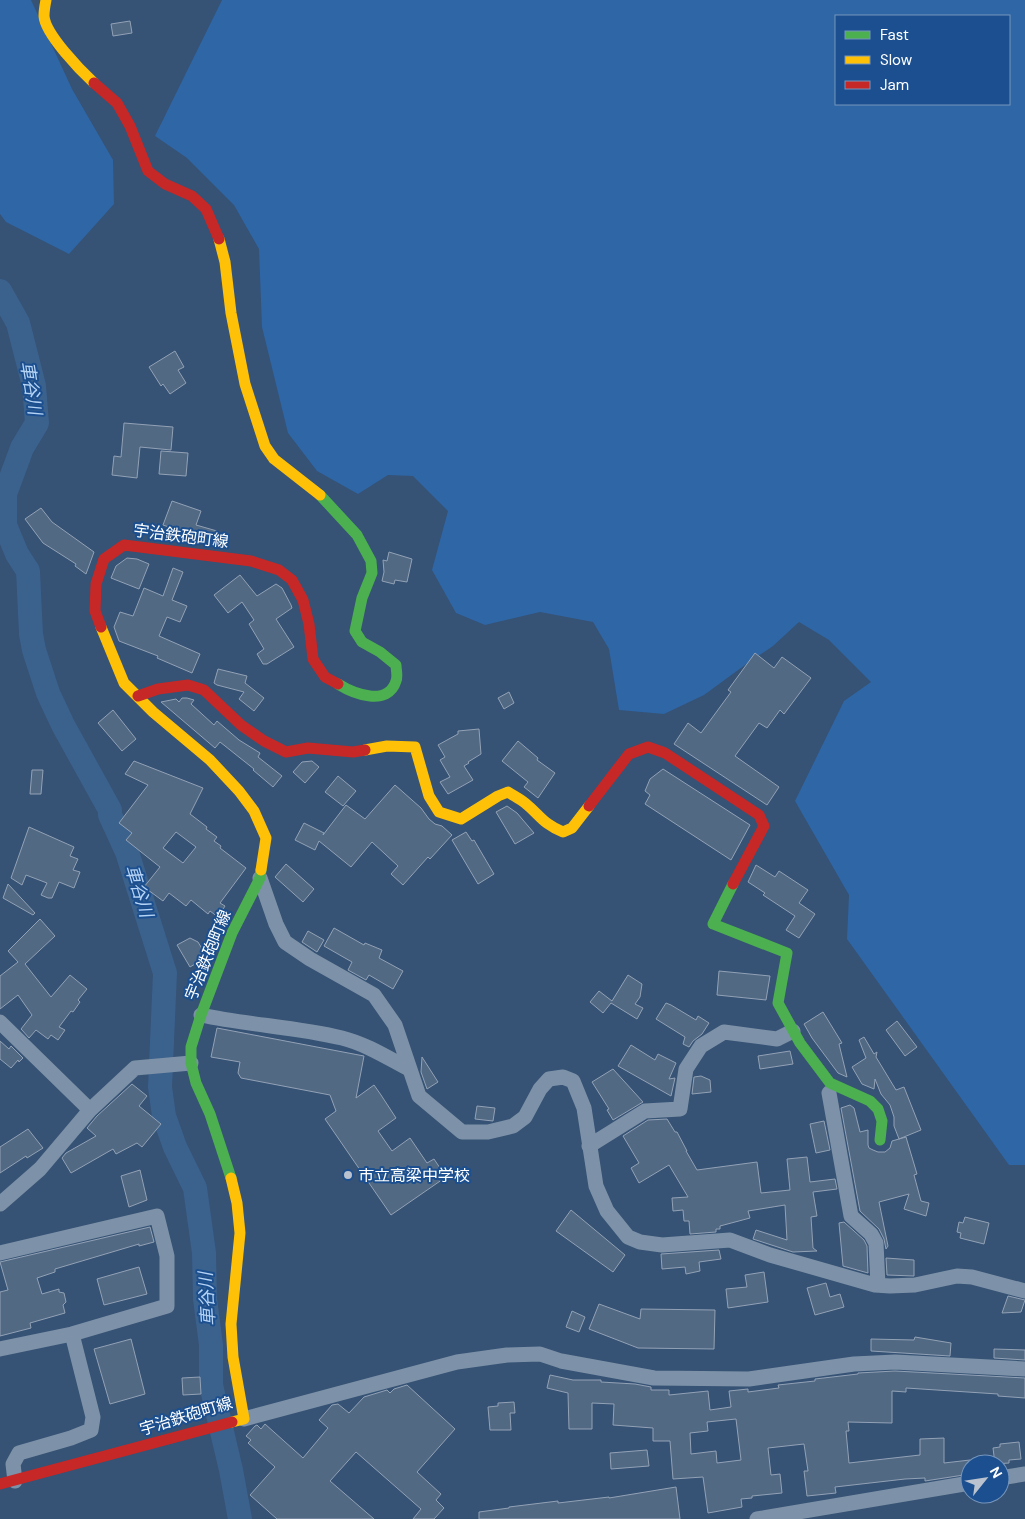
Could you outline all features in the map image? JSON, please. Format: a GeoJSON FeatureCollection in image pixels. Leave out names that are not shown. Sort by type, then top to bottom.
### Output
{"type":"FeatureCollection","features":[{"type":"Feature","properties":{"kind":"main road","name":"宇治鉄砲町線"},"geometry":{"type":"LineString","coordinates":[[7,1482],[238,1420],[231,1324],[240,1233],[238,1203],[210,1114],[185,1064],[232,933],[260,878],[266,838],[254,811],[239,791],[210,760],[154,712],[124,683],[94,611],[96,584],[104,559],[124,546],[251,561],[278,570],[292,580],[303,600],[309,624],[313,659],[325,677],[351,692],[377,697],[391,691],[397,680],[396,665],[380,652],[362,642],[355,631],[362,598],[372,573],[371,561],[367,550],[357,535],[325,501],[274,459],[265,446],[244,384],[225,262],[218,233],[206,209],[192,196],[165,184],[148,171],[130,126],[117,103],[81,71],[58,44],[44,18],[46,0]]}},
{"type":"Feature","properties":{"kind":"main road"},"geometry":{"type":"LineString","coordinates":[[138,696],[158,689],[188,685],[204,690],[241,725],[264,741],[286,752],[308,748],[353,752],[387,746],[415,747],[429,796],[439,812],[460,819],[508,792],[525,803],[540,819],[551,827],[563,832],[572,828],[629,754],[648,746],[665,753],[759,815],[764,826],[743,863],[713,924],[787,953],[778,1003],[793,1031],[830,1083],[870,1101],[878,1109],[882,1121],[880,1140]]}},
{"type":"Feature","properties":{"kind":"street"},"geometry":{"type":"LineString","coordinates":[[260,878],[276,924],[285,942],[310,959],[374,995],[395,1025],[419,1096],[462,1132],[488,1132],[513,1126],[525,1117],[540,1090],[549,1079],[563,1077],[574,1081],[584,1108],[596,1186],[607,1211],[628,1237],[640,1242],[662,1245],[730,1240],[770,1255],[878,1285],[915,1285],[957,1276],[972,1277],[1025,1291]]}},
{"type":"Feature","properties":{"kind":"street"},"geometry":{"type":"LineString","coordinates":[[201,1015],[344,1039],[368,1048],[409,1070]]}},
{"type":"Feature","properties":{"kind":"street"},"geometry":{"type":"LineString","coordinates":[[0,1022],[90,1110]]}},
{"type":"Feature","properties":{"kind":"street"},"geometry":{"type":"LineString","coordinates":[[590,1146],[645,1111],[680,1109],[686,1069],[701,1046],[724,1032],[777,1039],[793,1031]]}},
{"type":"Feature","properties":{"kind":"street"},"geometry":{"type":"LineString","coordinates":[[0,1204],[40,1169],[90,1110],[135,1068],[185,1064]]}},
{"type":"Feature","properties":{"kind":"street"},"geometry":{"type":"LineString","coordinates":[[829,1093],[851,1216],[871,1234],[876,1243],[878,1285]]}},
{"type":"Feature","properties":{"kind":"street"},"geometry":{"type":"LineString","coordinates":[[0,1253],[158,1216],[167,1256],[167,1306],[72,1334],[0,1349]]}},
{"type":"Feature","properties":{"kind":"street"},"geometry":{"type":"LineString","coordinates":[[7,1482],[19,1453],[71,1438],[91,1430],[93,1417],[72,1334]]}},
{"type":"Feature","properties":{"kind":"street"},"geometry":{"type":"LineString","coordinates":[[238,1420],[457,1362],[507,1355],[540,1354],[560,1361],[654,1378],[749,1379],[854,1364],[895,1362],[1025,1368]]}},
{"type":"Feature","properties":{"kind":"street"},"geometry":{"type":"LineString","coordinates":[[1010,1476],[1025,1474]]}},
{"type":"Feature","properties":{"kind":"street"},"geometry":{"type":"LineString","coordinates":[[757,1519],[960,1485]]}},
{"type":"Feature","properties":{"kind":"shaded area"},"geometry":{"type":"Polygon","coordinates":[[[0,0],[31,0],[72,89],[113,160],[114,204],[69,254],[6,222],[0,214],[0,0]]]}},
{"type":"Feature","properties":{"kind":"shaded area"},"geometry":{"type":"Polygon","coordinates":[[[222,0],[1025,0],[1025,1165],[1009,1165],[847,939],[849,895],[795,801],[844,701],[871,682],[829,640],[799,622],[773,646],[704,695],[664,714],[619,710],[609,649],[593,622],[540,612],[485,625],[456,613],[432,570],[448,511],[413,476],[388,475],[358,494],[317,471],[288,433],[262,327],[259,249],[234,205],[187,158],[155,136],[222,0]]]}},
{"type":"Feature","properties":{"kind":"building"},"geometry":{"type":"Polygon","coordinates":[[[130,21],[132,33],[113,36],[111,24],[130,21]]]}},
{"type":"Feature","properties":{"kind":"building"},"geometry":{"type":"Polygon","coordinates":[[[175,351],[184,367],[178,370],[186,383],[170,394],[163,384],[161,386],[149,367],[175,351]]]}},
{"type":"Feature","properties":{"kind":"building"},"geometry":{"type":"Polygon","coordinates":[[[124,423],[173,427],[171,450],[140,447],[137,478],[112,475],[114,456],[121,457],[124,423]]]}},
{"type":"Feature","properties":{"kind":"building"},"geometry":{"type":"Polygon","coordinates":[[[161,451],[188,453],[186,476],[159,474],[161,451]]]}},
{"type":"Feature","properties":{"kind":"building"},"geometry":{"type":"Polygon","coordinates":[[[172,501],[201,511],[196,525],[217,531],[213,544],[193,541],[195,536],[163,525],[172,501]]]}},
{"type":"Feature","properties":{"kind":"building"},"geometry":{"type":"Polygon","coordinates":[[[41,508],[52,522],[94,552],[86,574],[75,566],[76,564],[43,543],[25,519],[41,508]]]}},
{"type":"Feature","properties":{"kind":"building"},"geometry":{"type":"Polygon","coordinates":[[[389,552],[412,559],[407,582],[395,580],[394,584],[382,581],[384,572],[383,560],[387,561],[389,552]]]}},
{"type":"Feature","properties":{"kind":"building"},"geometry":{"type":"Polygon","coordinates":[[[127,558],[137,559],[149,564],[139,589],[111,578],[116,566],[127,558]]]}},
{"type":"Feature","properties":{"kind":"building"},"geometry":{"type":"Polygon","coordinates":[[[173,568],[183,572],[172,600],[187,606],[180,622],[167,617],[159,636],[200,654],[192,673],[157,658],[158,656],[119,641],[114,627],[120,612],[133,616],[144,588],[163,596],[173,568]]]}},
{"type":"Feature","properties":{"kind":"building"},"geometry":{"type":"Polygon","coordinates":[[[240,575],[257,596],[276,584],[282,588],[292,608],[276,619],[294,647],[267,664],[263,664],[257,654],[264,649],[249,624],[254,620],[242,602],[228,613],[214,595],[240,575]]]}},
{"type":"Feature","properties":{"kind":"building"},"geometry":{"type":"Polygon","coordinates":[[[755,653],[774,668],[782,657],[811,678],[784,714],[780,710],[767,728],[759,723],[735,756],[779,787],[767,805],[674,744],[688,723],[701,733],[731,692],[728,690],[755,653]]]}},
{"type":"Feature","properties":{"kind":"building"},"geometry":{"type":"Polygon","coordinates":[[[218,669],[247,676],[245,683],[264,698],[254,711],[239,699],[244,692],[214,683],[218,669]]]}},
{"type":"Feature","properties":{"kind":"building"},"geometry":{"type":"Polygon","coordinates":[[[509,692],[514,703],[504,709],[498,698],[509,692]]]}},
{"type":"Feature","properties":{"kind":"building"},"geometry":{"type":"Polygon","coordinates":[[[182,698],[194,700],[191,704],[214,725],[217,721],[239,740],[260,753],[258,757],[282,776],[273,787],[220,742],[215,748],[161,702],[176,699],[179,702],[182,698]]]}},
{"type":"Feature","properties":{"kind":"building"},"geometry":{"type":"Polygon","coordinates":[[[113,710],[136,739],[122,751],[98,723],[113,710]]]}},
{"type":"Feature","properties":{"kind":"building"},"geometry":{"type":"Polygon","coordinates":[[[479,729],[481,754],[464,766],[473,780],[448,794],[440,782],[450,777],[440,760],[445,757],[438,745],[458,734],[458,731],[479,729]]]}},
{"type":"Feature","properties":{"kind":"building"},"geometry":{"type":"Polygon","coordinates":[[[518,741],[538,758],[537,760],[555,773],[538,798],[524,787],[528,782],[502,761],[518,741]]]}},
{"type":"Feature","properties":{"kind":"building"},"geometry":{"type":"Polygon","coordinates":[[[134,761],[203,788],[190,814],[217,837],[214,841],[221,846],[220,848],[246,868],[220,903],[225,906],[218,917],[210,911],[208,914],[191,900],[186,906],[169,893],[163,901],[144,887],[160,867],[126,840],[132,833],[119,823],[148,785],[125,774],[134,761]],[[176,832],[163,848],[183,863],[196,847],[176,832]]]}},
{"type":"Feature","properties":{"kind":"building"},"geometry":{"type":"Polygon","coordinates":[[[312,761],[319,767],[305,783],[293,772],[302,762],[312,761]]]}},
{"type":"Feature","properties":{"kind":"building"},"geometry":{"type":"Polygon","coordinates":[[[663,769],[750,825],[731,860],[645,804],[650,795],[645,791],[650,779],[663,769]]]}},
{"type":"Feature","properties":{"kind":"building"},"geometry":{"type":"Polygon","coordinates":[[[32,770],[43,770],[41,794],[30,794],[32,770]]]}},
{"type":"Feature","properties":{"kind":"building"},"geometry":{"type":"Polygon","coordinates":[[[338,776],[356,791],[343,806],[325,792],[338,776]]]}},
{"type":"Feature","properties":{"kind":"building"},"geometry":{"type":"Polygon","coordinates":[[[395,785],[421,808],[429,819],[435,824],[442,826],[452,835],[430,859],[428,857],[403,885],[391,874],[398,866],[372,842],[351,867],[319,841],[315,850],[295,840],[304,823],[324,833],[323,835],[346,805],[365,819],[395,785]]]}},
{"type":"Feature","properties":{"kind":"building"},"geometry":{"type":"Polygon","coordinates":[[[507,806],[517,813],[534,833],[515,844],[496,812],[507,806]]]}},
{"type":"Feature","properties":{"kind":"building"},"geometry":{"type":"Polygon","coordinates":[[[29,827],[74,847],[70,856],[78,859],[73,870],[80,872],[74,888],[59,882],[52,898],[48,898],[41,895],[47,883],[26,875],[22,885],[11,878],[29,827]]]}},
{"type":"Feature","properties":{"kind":"building"},"geometry":{"type":"Polygon","coordinates":[[[466,832],[472,841],[474,840],[494,874],[478,884],[452,840],[466,832]]]}},
{"type":"Feature","properties":{"kind":"building"},"geometry":{"type":"Polygon","coordinates":[[[286,864],[314,889],[303,902],[275,877],[286,864]]]}},
{"type":"Feature","properties":{"kind":"building"},"geometry":{"type":"Polygon","coordinates":[[[756,865],[775,877],[779,871],[808,890],[799,903],[815,914],[799,938],[786,930],[795,916],[763,895],[765,893],[748,882],[756,865]]]}},
{"type":"Feature","properties":{"kind":"building"},"geometry":{"type":"Polygon","coordinates":[[[8,884],[35,913],[33,915],[3,898],[8,884]]]}},
{"type":"Feature","properties":{"kind":"building"},"geometry":{"type":"Polygon","coordinates":[[[40,919],[55,936],[25,964],[51,997],[70,975],[87,989],[78,1000],[80,1002],[73,1012],[71,1011],[59,1027],[65,1030],[58,1040],[51,1035],[48,1039],[36,1030],[29,1038],[21,1029],[32,1015],[18,995],[0,1009],[0,976],[18,962],[8,951],[40,919]]]}},
{"type":"Feature","properties":{"kind":"building"},"geometry":{"type":"Polygon","coordinates":[[[334,928],[364,945],[365,943],[382,950],[379,958],[403,971],[393,989],[369,975],[366,980],[348,970],[352,962],[324,946],[334,928]]]}},
{"type":"Feature","properties":{"kind":"building"},"geometry":{"type":"Polygon","coordinates":[[[308,931],[324,940],[317,952],[302,942],[308,931]]]}},
{"type":"Feature","properties":{"kind":"building"},"geometry":{"type":"Polygon","coordinates":[[[190,938],[198,942],[207,957],[190,967],[177,945],[190,938]]]}},
{"type":"Feature","properties":{"kind":"building"},"geometry":{"type":"Polygon","coordinates":[[[719,971],[770,976],[766,1000],[717,995],[719,971]]]}},
{"type":"Feature","properties":{"kind":"building"},"geometry":{"type":"Polygon","coordinates":[[[628,975],[642,984],[640,997],[635,1004],[643,1008],[637,1019],[611,1003],[603,1013],[590,1002],[599,991],[612,1001],[628,975]]]}},
{"type":"Feature","properties":{"kind":"building"},"geometry":{"type":"Polygon","coordinates":[[[666,1003],[696,1020],[698,1016],[709,1023],[702,1034],[689,1047],[683,1044],[685,1037],[656,1019],[666,1003]]]}},
{"type":"Feature","properties":{"kind":"building"},"geometry":{"type":"Polygon","coordinates":[[[823,1012],[842,1043],[839,1044],[847,1077],[838,1073],[804,1024],[823,1012]]]}},
{"type":"Feature","properties":{"kind":"building"},"geometry":{"type":"Polygon","coordinates":[[[897,1021],[917,1047],[905,1056],[886,1030],[897,1021]]]}},
{"type":"Feature","properties":{"kind":"building"},"geometry":{"type":"Polygon","coordinates":[[[217,1028],[364,1056],[356,1098],[374,1085],[396,1118],[378,1131],[392,1151],[410,1138],[427,1163],[434,1159],[446,1177],[391,1215],[325,1119],[336,1111],[330,1095],[241,1078],[238,1073],[240,1062],[211,1057],[217,1028]]]}},
{"type":"Feature","properties":{"kind":"building"},"geometry":{"type":"Polygon","coordinates":[[[864,1037],[874,1054],[877,1052],[876,1057],[896,1090],[904,1087],[921,1130],[899,1139],[894,1126],[894,1117],[890,1105],[881,1094],[875,1079],[874,1089],[862,1084],[852,1067],[866,1058],[859,1040],[864,1037]]]}},
{"type":"Feature","properties":{"kind":"building"},"geometry":{"type":"Polygon","coordinates":[[[0,1041],[9,1049],[11,1046],[23,1058],[19,1062],[18,1060],[11,1068],[0,1059],[0,1041]]]}},
{"type":"Feature","properties":{"kind":"building"},"geometry":{"type":"Polygon","coordinates":[[[631,1045],[655,1060],[658,1054],[676,1063],[669,1079],[675,1078],[671,1096],[618,1066],[631,1045]]]}},
{"type":"Feature","properties":{"kind":"building"},"geometry":{"type":"Polygon","coordinates":[[[790,1051],[793,1064],[760,1069],[758,1056],[790,1051]]]}},
{"type":"Feature","properties":{"kind":"building"},"geometry":{"type":"Polygon","coordinates":[[[422,1057],[438,1082],[427,1089],[421,1072],[422,1057]]]}},
{"type":"Feature","properties":{"kind":"building"},"geometry":{"type":"Polygon","coordinates":[[[613,1069],[643,1102],[613,1120],[607,1110],[609,1109],[592,1082],[613,1069]]]}},
{"type":"Feature","properties":{"kind":"building"},"geometry":{"type":"Polygon","coordinates":[[[701,1076],[710,1080],[711,1092],[692,1094],[694,1077],[701,1076]]]}},
{"type":"Feature","properties":{"kind":"building"},"geometry":{"type":"Polygon","coordinates":[[[132,1084],[147,1096],[139,1106],[161,1124],[142,1147],[137,1143],[116,1154],[113,1149],[71,1173],[62,1158],[66,1153],[96,1136],[87,1128],[97,1116],[132,1084]]]}},
{"type":"Feature","properties":{"kind":"building"},"geometry":{"type":"Polygon","coordinates":[[[850,1105],[854,1108],[860,1132],[868,1130],[869,1148],[878,1152],[885,1152],[890,1148],[892,1141],[906,1137],[917,1174],[914,1175],[921,1201],[929,1203],[926,1216],[904,1209],[909,1194],[879,1202],[888,1246],[886,1249],[879,1229],[860,1211],[841,1108],[850,1105]]]}},
{"type":"Feature","properties":{"kind":"building"},"geometry":{"type":"Polygon","coordinates":[[[477,1106],[495,1108],[493,1121],[475,1119],[477,1106]]]}},
{"type":"Feature","properties":{"kind":"building"},"geometry":{"type":"Polygon","coordinates":[[[667,1119],[675,1132],[677,1132],[697,1170],[757,1162],[761,1193],[790,1190],[787,1159],[807,1157],[810,1182],[835,1179],[837,1189],[813,1192],[817,1216],[811,1217],[813,1248],[817,1251],[793,1252],[753,1239],[756,1230],[787,1240],[785,1205],[748,1211],[750,1218],[720,1226],[720,1229],[716,1229],[716,1232],[690,1234],[689,1221],[684,1221],[683,1210],[673,1211],[672,1198],[688,1197],[669,1165],[639,1183],[631,1168],[639,1163],[623,1136],[648,1120],[667,1119]]]}},
{"type":"Feature","properties":{"kind":"building"},"geometry":{"type":"Polygon","coordinates":[[[824,1121],[830,1150],[816,1153],[810,1124],[824,1121]]]}},
{"type":"Feature","properties":{"kind":"building"},"geometry":{"type":"Polygon","coordinates":[[[28,1129],[43,1148],[27,1158],[26,1156],[0,1173],[0,1147],[28,1129]]]}},
{"type":"Feature","properties":{"kind":"building"},"geometry":{"type":"Polygon","coordinates":[[[140,1170],[147,1200],[129,1207],[121,1176],[140,1170]]]}},
{"type":"Feature","properties":{"kind":"building"},"geometry":{"type":"Polygon","coordinates":[[[571,1210],[625,1255],[613,1272],[556,1231],[571,1210]]]}},
{"type":"Feature","properties":{"kind":"building"},"geometry":{"type":"Polygon","coordinates":[[[965,1217],[989,1223],[984,1244],[960,1238],[961,1233],[957,1232],[959,1222],[963,1223],[965,1217]]]}},
{"type":"Feature","properties":{"kind":"building"},"geometry":{"type":"Polygon","coordinates":[[[844,1222],[864,1240],[867,1246],[868,1273],[843,1266],[839,1223],[844,1222]]]}},
{"type":"Feature","properties":{"kind":"building"},"geometry":{"type":"Polygon","coordinates":[[[150,1227],[154,1242],[139,1246],[139,1244],[55,1269],[55,1272],[37,1278],[42,1294],[59,1289],[59,1292],[64,1293],[66,1302],[63,1305],[65,1313],[30,1323],[31,1328],[0,1336],[0,1292],[8,1290],[0,1262],[150,1227]]]}},
{"type":"Feature","properties":{"kind":"building"},"geometry":{"type":"Polygon","coordinates":[[[719,1250],[721,1259],[699,1262],[700,1271],[686,1274],[685,1267],[662,1269],[661,1254],[719,1250]]]}},
{"type":"Feature","properties":{"kind":"building"},"geometry":{"type":"Polygon","coordinates":[[[886,1258],[914,1260],[914,1276],[887,1275],[886,1258]]]}},
{"type":"Feature","properties":{"kind":"building"},"geometry":{"type":"Polygon","coordinates":[[[139,1267],[147,1294],[104,1305],[97,1279],[139,1267]]]}},
{"type":"Feature","properties":{"kind":"building"},"geometry":{"type":"Polygon","coordinates":[[[764,1272],[768,1302],[728,1308],[726,1289],[747,1287],[745,1275],[764,1272]]]}},
{"type":"Feature","properties":{"kind":"building"},"geometry":{"type":"Polygon","coordinates":[[[826,1283],[830,1297],[840,1294],[844,1307],[815,1315],[807,1288],[826,1283]]]}},
{"type":"Feature","properties":{"kind":"building"},"geometry":{"type":"Polygon","coordinates":[[[1008,1296],[1025,1300],[1021,1312],[1002,1313],[1008,1296]]]}},
{"type":"Feature","properties":{"kind":"building"},"geometry":{"type":"Polygon","coordinates":[[[599,1304],[640,1319],[641,1309],[715,1310],[714,1349],[638,1348],[589,1329],[599,1304]]]}},
{"type":"Feature","properties":{"kind":"building"},"geometry":{"type":"Polygon","coordinates":[[[572,1311],[585,1317],[579,1332],[566,1327],[572,1311]]]}},
{"type":"Feature","properties":{"kind":"building"},"geometry":{"type":"Polygon","coordinates":[[[915,1337],[951,1343],[950,1356],[871,1351],[871,1339],[914,1340],[915,1337]]]}},
{"type":"Feature","properties":{"kind":"building"},"geometry":{"type":"Polygon","coordinates":[[[131,1339],[145,1394],[110,1404],[94,1349],[131,1339]]]}},
{"type":"Feature","properties":{"kind":"building"},"geometry":{"type":"Polygon","coordinates":[[[994,1349],[1025,1350],[1025,1360],[994,1358],[994,1349]]]}},
{"type":"Feature","properties":{"kind":"building"},"geometry":{"type":"Polygon","coordinates":[[[895,1371],[1025,1378],[1025,1398],[998,1396],[998,1394],[906,1388],[906,1392],[892,1391],[892,1423],[848,1422],[849,1431],[846,1431],[849,1463],[920,1455],[920,1439],[944,1438],[944,1463],[960,1461],[960,1476],[925,1481],[925,1478],[905,1479],[835,1487],[836,1493],[807,1496],[804,1471],[808,1471],[804,1444],[768,1448],[771,1475],[780,1474],[782,1493],[752,1496],[752,1498],[741,1499],[742,1507],[708,1513],[703,1477],[673,1479],[670,1441],[653,1441],[653,1428],[613,1425],[614,1404],[592,1403],[592,1429],[569,1429],[568,1393],[547,1388],[550,1375],[573,1380],[601,1380],[601,1382],[635,1384],[651,1387],[651,1390],[669,1390],[669,1395],[708,1391],[710,1410],[731,1407],[729,1391],[748,1389],[748,1392],[779,1388],[778,1385],[895,1371]],[[736,1419],[707,1422],[708,1431],[690,1433],[691,1454],[716,1451],[717,1463],[741,1460],[736,1419]]]}},
{"type":"Feature","properties":{"kind":"building"},"geometry":{"type":"Polygon","coordinates":[[[200,1377],[201,1394],[183,1395],[182,1378],[200,1377]]]}},
{"type":"Feature","properties":{"kind":"building"},"geometry":{"type":"Polygon","coordinates":[[[407,1385],[455,1429],[417,1472],[441,1494],[436,1500],[444,1508],[434,1519],[413,1519],[421,1509],[356,1452],[330,1481],[374,1519],[277,1519],[250,1495],[275,1467],[248,1443],[251,1440],[246,1436],[255,1426],[257,1425],[261,1429],[265,1424],[303,1458],[328,1428],[319,1420],[332,1405],[338,1404],[349,1413],[364,1397],[387,1390],[390,1393],[394,1389],[407,1385]]]}},
{"type":"Feature","properties":{"kind":"building"},"geometry":{"type":"Polygon","coordinates":[[[514,1402],[515,1413],[510,1413],[511,1430],[490,1430],[488,1407],[498,1406],[498,1403],[514,1402]]]}},
{"type":"Feature","properties":{"kind":"building"},"geometry":{"type":"Polygon","coordinates":[[[1019,1442],[1021,1459],[1010,1460],[1010,1454],[994,1454],[993,1448],[1000,1447],[1000,1444],[1019,1442]]]}},
{"type":"Feature","properties":{"kind":"building"},"geometry":{"type":"Polygon","coordinates":[[[647,1450],[649,1466],[611,1469],[610,1453],[647,1450]]]}},
{"type":"Feature","properties":{"kind":"building"},"geometry":{"type":"Polygon","coordinates":[[[676,1487],[680,1519],[479,1519],[479,1512],[509,1507],[558,1501],[558,1503],[609,1498],[676,1487]]]}},
{"type":"Feature","properties":{"kind":"waterway","name":"車谷川"},"geometry":{"type":"LineString","coordinates":[[0,291],[18,323],[34,386],[37,423],[22,448],[5,494],[5,525],[17,554],[28,571],[31,634],[34,650],[48,693],[63,725],[110,810],[110,815],[127,852],[165,973],[160,1087],[164,1116],[175,1147],[195,1188],[204,1253],[205,1299],[211,1345],[211,1385],[231,1470],[240,1519]]}},
{"type":"Feature","properties":{"kind":"traffic: fast"},"geometry":{"type":"LineString","coordinates":[[320,495],[357,535],[371,561],[372,573],[362,598],[355,631],[362,642],[380,652],[396,665],[397,675],[392,689],[386,694],[378,696],[361,694],[338,684]]}},
{"type":"Feature","properties":{"kind":"traffic: fast"},"geometry":{"type":"LineString","coordinates":[[231,1178],[210,1114],[196,1083],[191,1063],[191,1047],[232,933],[260,878],[261,870]]}},
{"type":"Feature","properties":{"kind":"traffic: fast"},"geometry":{"type":"LineString","coordinates":[[733,884],[713,924],[787,953],[778,1003],[800,1043],[830,1083],[870,1101],[878,1109],[882,1121],[880,1140]]}},
{"type":"Feature","properties":{"kind":"traffic: slow"},"geometry":{"type":"LineString","coordinates":[[46,0],[44,16],[50,32],[64,52],[94,83]]}},
{"type":"Feature","properties":{"kind":"traffic: slow"},"geometry":{"type":"LineString","coordinates":[[219,239],[225,262],[231,313],[245,384],[265,446],[274,459],[320,495]]}},
{"type":"Feature","properties":{"kind":"traffic: slow"},"geometry":{"type":"LineString","coordinates":[[101,627],[124,683],[153,712],[210,760],[239,791],[254,811],[266,838],[261,870]]}},
{"type":"Feature","properties":{"kind":"traffic: slow"},"geometry":{"type":"LineString","coordinates":[[365,750],[387,746],[415,747],[429,796],[439,812],[461,819],[498,796],[508,792],[525,803],[546,822],[563,832],[572,828],[589,806]]}},
{"type":"Feature","properties":{"kind":"traffic: slow"},"geometry":{"type":"LineString","coordinates":[[231,1178],[237,1203],[240,1233],[231,1324],[233,1357],[244,1419],[232,1422]]}},
{"type":"Feature","properties":{"kind":"traffic: jam"},"geometry":{"type":"LineString","coordinates":[[94,83],[117,103],[130,126],[148,171],[165,184],[192,196],[206,209],[219,239]]}},
{"type":"Feature","properties":{"kind":"traffic: jam"},"geometry":{"type":"LineString","coordinates":[[101,627],[95,611],[96,584],[104,559],[124,545],[251,561],[279,570],[292,580],[303,600],[309,624],[313,659],[325,677],[338,684]]}},
{"type":"Feature","properties":{"kind":"traffic: jam"},"geometry":{"type":"LineString","coordinates":[[138,696],[158,689],[188,685],[204,690],[241,725],[264,741],[286,752],[308,748],[353,752],[365,750]]}},
{"type":"Feature","properties":{"kind":"traffic: jam"},"geometry":{"type":"LineString","coordinates":[[589,806],[629,754],[648,747],[665,753],[759,815],[764,826],[733,884]]}},
{"type":"Feature","properties":{"kind":"traffic: jam"},"geometry":{"type":"LineString","coordinates":[[0,1484],[232,1422]]}},
{"type":"Feature","properties":{"kind":"place","name":"市立高梁中学校"},"geometry":{"type":"Point","coordinates":[348,1175]}}]}
